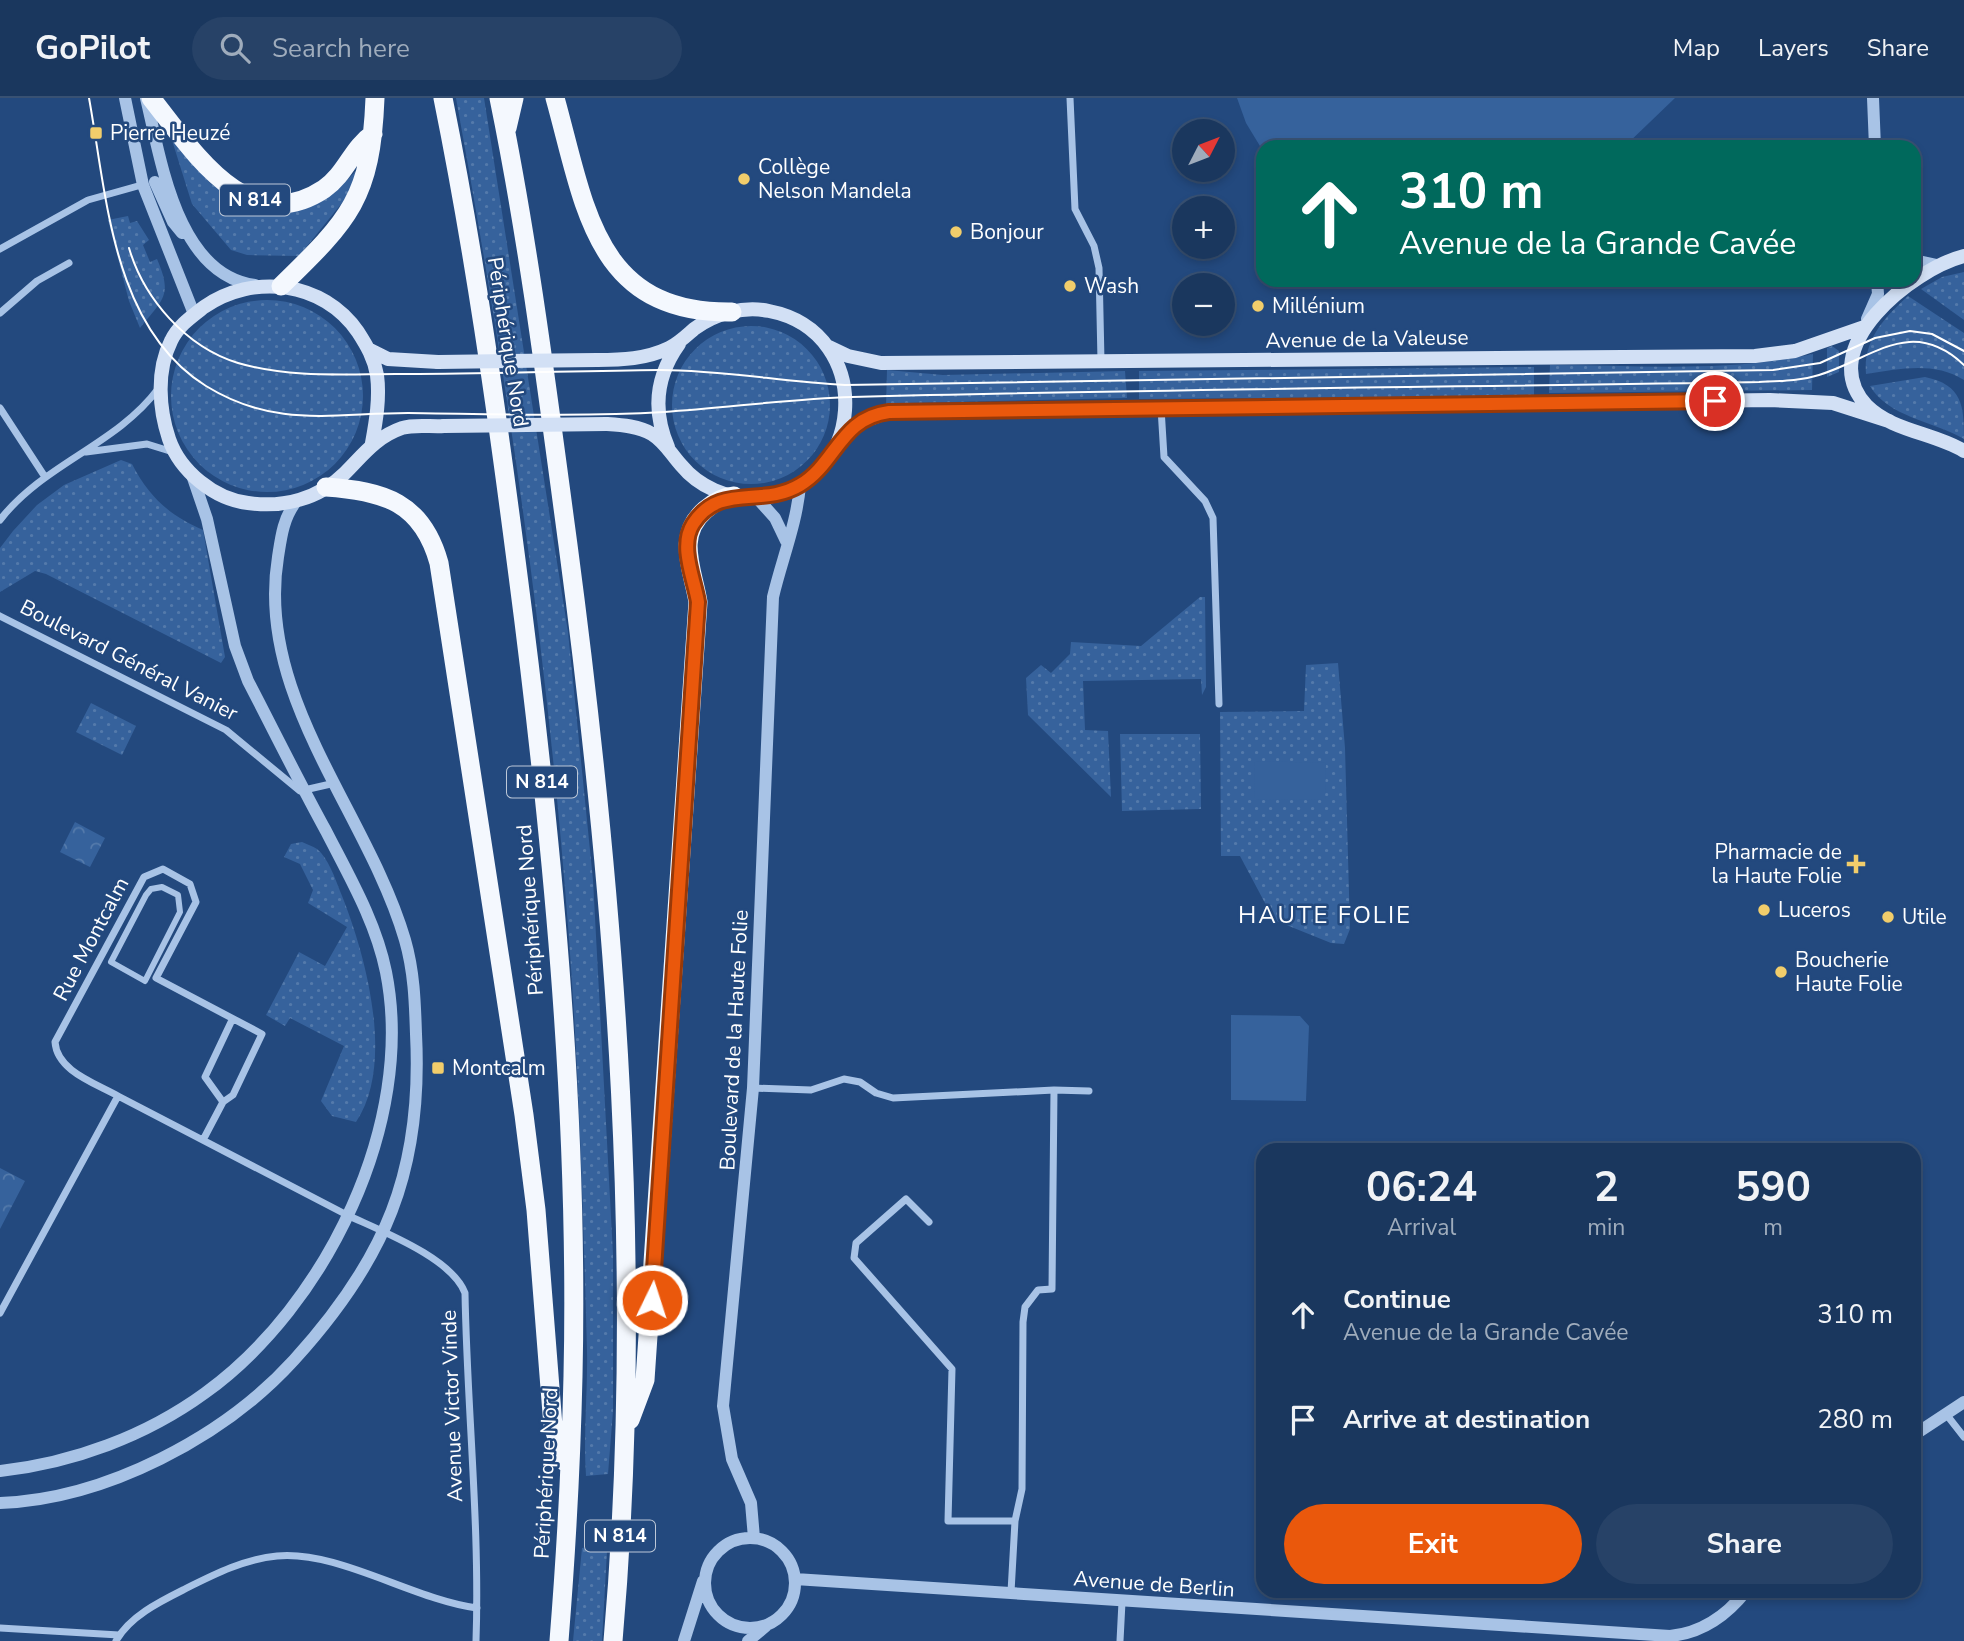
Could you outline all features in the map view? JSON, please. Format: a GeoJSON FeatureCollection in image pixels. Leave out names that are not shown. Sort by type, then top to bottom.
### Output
{"type":"FeatureCollection","features":[{"type":"Feature","properties":{"kind":"highway","name":"N 814"},"geometry":{"type":"LineString","coordinates":[[148,98],[218,178],[235,192],[259,201],[287,203],[314,195],[335,180],[360,143],[373,134]]}},
{"type":"Feature","properties":{"kind":"highway"},"geometry":{"type":"LineString","coordinates":[[281,286],[330,239],[355,203],[370,160],[375,98]]}},
{"type":"Feature","properties":{"kind":"highway","name":"Périphérique Nord"},"geometry":{"type":"LineString","coordinates":[[443,98],[481,310],[506,485],[546,818],[566,1101],[572,1239],[573,1375],[559,1641]]}},
{"type":"Feature","properties":{"kind":"highway","name":"Périphérique Nord"},"geometry":{"type":"LineString","coordinates":[[499,98],[558,469],[598,800],[621,1089],[625,1431],[613,1641]]}},
{"type":"Feature","properties":{"kind":"highway","name":"N 814"},"geometry":{"type":"LineString","coordinates":[[506,132],[514,98]]}},
{"type":"Feature","properties":{"kind":"highway"},"geometry":{"type":"LineString","coordinates":[[555,98],[591,218],[611,260],[637,288],[670,304],[706,312],[732,312]]}},
{"type":"Feature","properties":{"kind":"highway","name":"N 814"},"geometry":{"type":"LineString","coordinates":[[326,487],[377,493],[407,509],[426,529],[439,563],[524,1115],[536,1210],[552,1426],[569,1473]]}},
{"type":"Feature","properties":{"kind":"highway","name":"N 814"},"geometry":{"type":"LineString","coordinates":[[625,1431],[645,1380],[669,1061],[698,602],[687,538],[694,522],[706,509],[725,497],[734,496]]}},
{"type":"Feature","properties":{"kind":"main road"},"geometry":{"type":"LineString","coordinates":[[1921,277],[1937,265],[1964,256]]}},
{"type":"Feature","properties":{"kind":"main road"},"geometry":{"type":"LineString","coordinates":[[370,350],[388,359],[438,362],[597,360],[651,355],[682,340],[705,322],[732,312],[757,310],[783,315],[806,327],[827,346],[845,385],[845,418],[839,440],[823,466],[800,485],[772,496],[757,498],[718,492],[692,476],[670,449],[642,429],[606,424],[444,426],[404,427],[372,443],[343,475],[326,487],[295,503],[270,506],[226,497],[192,475],[174,452],[166,429],[161,386],[170,342],[194,314],[229,293],[257,285],[281,286],[308,292],[350,320],[370,350],[379,395],[372,443]]}},
{"type":"Feature","properties":{"kind":"main road"},"geometry":{"type":"LineString","coordinates":[[1889,421],[1866,404],[1855,387],[1851,361],[1864,327],[1907,287]]}},
{"type":"Feature","properties":{"kind":"main road","name":"Avenue de la Valeuse"},"geometry":{"type":"LineString","coordinates":[[827,346],[848,356],[881,363],[1755,356],[1811,347],[1864,327]]}},
{"type":"Feature","properties":{"kind":"main road"},"geometry":{"type":"LineString","coordinates":[[670,449],[660,424],[658,396],[664,370],[682,340]]}},
{"type":"Feature","properties":{"kind":"main road"},"geometry":{"type":"LineString","coordinates":[[839,440],[864,421],[889,412],[1770,400],[1833,402],[1964,451]]}},
{"type":"Feature","properties":{"kind":"street"},"geometry":{"type":"LineString","coordinates":[[125,98],[194,314]]}},
{"type":"Feature","properties":{"kind":"street"},"geometry":{"type":"LineString","coordinates":[[148,98],[154,182],[210,264],[229,278],[257,285]]}},
{"type":"Feature","properties":{"kind":"street"},"geometry":{"type":"LineString","coordinates":[[1070,98],[1075,209],[1094,246],[1099,268],[1101,363]]}},
{"type":"Feature","properties":{"kind":"street"},"geometry":{"type":"LineString","coordinates":[[1873,98],[1875,140]]}},
{"type":"Feature","properties":{"kind":"street"},"geometry":{"type":"LineString","coordinates":[[0,249],[88,200],[154,182]]}},
{"type":"Feature","properties":{"kind":"street"},"geometry":{"type":"LineString","coordinates":[[1921,262],[1937,265]]}},
{"type":"Feature","properties":{"kind":"street"},"geometry":{"type":"LineString","coordinates":[[0,313],[37,281],[69,263]]}},
{"type":"Feature","properties":{"kind":"street"},"geometry":{"type":"LineString","coordinates":[[1864,327],[1878,294],[1878,287]]}},
{"type":"Feature","properties":{"kind":"street"},"geometry":{"type":"LineString","coordinates":[[0,520],[16,501],[45,477],[137,413],[161,386]]}},
{"type":"Feature","properties":{"kind":"street"},"geometry":{"type":"LineString","coordinates":[[0,408],[45,477]]}},
{"type":"Feature","properties":{"kind":"street"},"geometry":{"type":"LineString","coordinates":[[1161,408],[1164,457],[1205,501],[1215,528],[1219,704]]}},
{"type":"Feature","properties":{"kind":"street"},"geometry":{"type":"LineString","coordinates":[[82,453],[147,444],[174,452]]}},
{"type":"Feature","properties":{"kind":"street","name":"Boulevard Général Vanier"},"geometry":{"type":"LineString","coordinates":[[0,1471],[84,1454],[154,1424],[205,1393],[248,1358],[282,1320],[309,1282],[347,1215],[368,1169],[378,1133],[391,1050],[390,1000],[381,951],[367,915],[248,681],[235,646],[207,519],[192,475]]}},
{"type":"Feature","properties":{"kind":"street","name":"Boulevard de la Haute Folie"},"geometry":{"type":"LineString","coordinates":[[754,1538],[751,1503],[732,1459],[723,1406],[753,1088],[773,597],[786,541],[797,513],[800,485]]}},
{"type":"Feature","properties":{"kind":"street"},"geometry":{"type":"LineString","coordinates":[[757,498],[775,518],[786,541]]}},
{"type":"Feature","properties":{"kind":"street"},"geometry":{"type":"LineString","coordinates":[[0,1503],[58,1493],[129,1472],[185,1448],[230,1419],[281,1375],[353,1288],[384,1231],[402,1184],[413,1133],[418,1059],[414,989],[398,919],[293,694],[280,646],[275,573],[283,528],[295,503]]}},
{"type":"Feature","properties":{"kind":"street","name":"Boulevard Général Vanier"},"geometry":{"type":"LineString","coordinates":[[0,616],[226,730],[295,787],[305,792]]}},
{"type":"Feature","properties":{"kind":"street"},"geometry":{"type":"LineString","coordinates":[[305,792],[336,783]]}},
{"type":"Feature","properties":{"kind":"street","name":"Rue Montcalm"},"geometry":{"type":"LineString","coordinates":[[203,1140],[223,1102],[233,1096],[261,1034],[156,978],[196,902],[190,884],[163,869],[144,877],[55,1042],[60,1060],[67,1067],[118,1096],[367,1225]]}},
{"type":"Feature","properties":{"kind":"street"},"geometry":{"type":"LineString","coordinates":[[154,888],[171,890],[181,905],[145,981],[111,962],[146,895],[154,888]]}},
{"type":"Feature","properties":{"kind":"street"},"geometry":{"type":"LineString","coordinates":[[223,1102],[205,1077],[232,1020]]}},
{"type":"Feature","properties":{"kind":"street"},"geometry":{"type":"LineString","coordinates":[[753,1088],[811,1090],[844,1079],[860,1082],[876,1093],[893,1098],[1054,1090],[1089,1091]]}},
{"type":"Feature","properties":{"kind":"street"},"geometry":{"type":"LineString","coordinates":[[1011,1592],[1015,1521],[1022,1489],[1025,1307],[1038,1290],[1052,1289],[1054,1090]]}},
{"type":"Feature","properties":{"kind":"street"},"geometry":{"type":"LineString","coordinates":[[0,1313],[118,1096]]}},
{"type":"Feature","properties":{"kind":"street"},"geometry":{"type":"LineString","coordinates":[[929,1222],[906,1199],[856,1243],[854,1258],[952,1369],[948,1521],[1015,1521]]}},
{"type":"Feature","properties":{"kind":"street","name":"Avenue Victor Vinde"},"geometry":{"type":"LineString","coordinates":[[367,1225],[384,1231],[449,1268],[461,1281],[466,1293],[476,1641]]}},
{"type":"Feature","properties":{"kind":"street"},"geometry":{"type":"LineString","coordinates":[[1921,1430],[1964,1402]]}},
{"type":"Feature","properties":{"kind":"street"},"geometry":{"type":"LineString","coordinates":[[1946,1414],[1964,1437]]}},
{"type":"Feature","properties":{"kind":"street"},"geometry":{"type":"LineString","coordinates":[[684,1641],[708,1567],[725,1545],[754,1538],[765,1540],[782,1551],[793,1569],[795,1579],[791,1602],[748,1641]]}},
{"type":"Feature","properties":{"kind":"street"},"geometry":{"type":"LineString","coordinates":[[0,1628],[118,1638],[146,1610],[209,1576],[232,1567],[279,1556],[304,1557],[351,1569],[448,1604],[477,1608]]}},
{"type":"Feature","properties":{"kind":"street"},"geometry":{"type":"LineString","coordinates":[[708,1567],[706,1596],[723,1619],[750,1628],[769,1624]]}},
{"type":"Feature","properties":{"kind":"street","name":"Avenue de Berlin"},"geometry":{"type":"LineString","coordinates":[[795,1579],[1669,1638],[1698,1630],[1730,1609],[1740,1598]]}},
{"type":"Feature","properties":{"kind":"street"},"geometry":{"type":"LineString","coordinates":[[1120,1641],[1122,1602]]}},
{"type":"Feature","properties":{"kind":"green space"},"geometry":{"type":"Polygon","coordinates":[[[456,98],[484,98],[568,632],[593,880],[613,1254],[613,1411],[608,1474],[586,1476],[587,1350],[578,1085],[568,926],[549,718],[508,407],[456,98]]]}},
{"type":"Feature","properties":{"kind":"green space"},"geometry":{"type":"Polygon","coordinates":[[[1237,98],[1675,98],[1631,140],[1256,140],[1246,123],[1237,98]]]}},
{"type":"Feature","properties":{"kind":"green space"},"geometry":{"type":"Polygon","coordinates":[[[171,137],[210,183],[237,201],[271,214],[302,209],[334,193],[363,164],[350,193],[299,256],[247,255],[231,250],[192,204],[171,137]]]}},
{"type":"Feature","properties":{"kind":"green space"},"geometry":{"type":"Polygon","coordinates":[[[128,216],[130,223],[137,221],[149,240],[143,245],[150,262],[157,259],[165,289],[160,303],[140,328],[129,301],[108,220],[128,216]]]}},
{"type":"Feature","properties":{"kind":"green space"},"geometry":{"type":"Polygon","coordinates":[[[1964,272],[1964,320],[1921,289],[1942,277],[1964,272]]]}},
{"type":"Feature","properties":{"kind":"green space"},"geometry":{"type":"Polygon","coordinates":[[[1908,296],[1964,333],[1964,380],[1953,374],[1929,368],[1866,374],[1868,351],[1877,330],[1908,296]]]}},
{"type":"Feature","properties":{"kind":"green space"},"geometry":{"type":"Polygon","coordinates":[[[267,300],[304,307],[335,328],[356,359],[363,396],[356,433],[335,464],[304,485],[267,492],[230,485],[199,464],[178,433],[171,396],[178,359],[199,328],[230,307],[267,300]]]}},
{"type":"Feature","properties":{"kind":"green space"},"geometry":{"type":"Polygon","coordinates":[[[751,326],[781,332],[807,349],[824,375],[830,405],[824,435],[807,461],[781,478],[751,484],[721,478],[695,461],[678,435],[672,405],[678,375],[695,349],[721,332],[751,326]]]}},
{"type":"Feature","properties":{"kind":"green space"},"geometry":{"type":"Polygon","coordinates":[[[1832,346],[1839,351],[1839,372],[1827,377],[1827,348],[1832,346]]]}},
{"type":"Feature","properties":{"kind":"green space"},"geometry":{"type":"Polygon","coordinates":[[[1813,354],[1812,390],[1549,393],[1550,365],[1715,366],[1813,354]]]}},
{"type":"Feature","properties":{"kind":"green space"},"geometry":{"type":"Polygon","coordinates":[[[1534,367],[1534,396],[1139,399],[1139,371],[1534,367]]]}},
{"type":"Feature","properties":{"kind":"green space"},"geometry":{"type":"Polygon","coordinates":[[[887,370],[943,375],[1125,371],[1127,398],[908,403],[886,408],[887,370]]]}},
{"type":"Feature","properties":{"kind":"green space"},"geometry":{"type":"Polygon","coordinates":[[[1925,377],[1947,385],[1954,391],[1962,407],[1964,439],[1899,412],[1888,405],[1870,386],[1925,377]]]}},
{"type":"Feature","properties":{"kind":"green space"},"geometry":{"type":"Polygon","coordinates":[[[121,460],[132,464],[145,486],[161,504],[203,530],[225,657],[221,663],[46,574],[35,571],[0,592],[0,548],[13,531],[37,505],[64,485],[121,460]]]}},
{"type":"Feature","properties":{"kind":"green space"},"geometry":{"type":"Polygon","coordinates":[[[1200,597],[1205,597],[1206,687],[1202,695],[1201,679],[1083,681],[1085,730],[1108,731],[1111,797],[1028,715],[1026,678],[1041,665],[1051,673],[1070,654],[1071,642],[1141,646],[1200,597]]]}},
{"type":"Feature","properties":{"kind":"green space"},"geometry":{"type":"Polygon","coordinates":[[[1338,663],[1345,748],[1350,929],[1344,944],[1331,943],[1274,920],[1240,856],[1221,856],[1220,712],[1304,711],[1306,665],[1338,663]]]}},
{"type":"Feature","properties":{"kind":"green space"},"geometry":{"type":"Polygon","coordinates":[[[91,703],[136,726],[122,755],[76,732],[91,703]]]}},
{"type":"Feature","properties":{"kind":"green space"},"geometry":{"type":"Polygon","coordinates":[[[1120,734],[1200,734],[1201,809],[1122,811],[1120,734]]]}},
{"type":"Feature","properties":{"kind":"green space"},"geometry":{"type":"Polygon","coordinates":[[[1255,761],[1326,763],[1325,800],[1254,799],[1255,761]]]}},
{"type":"Feature","properties":{"kind":"green space"},"geometry":{"type":"Polygon","coordinates":[[[75,822],[105,838],[90,867],[60,852],[75,822]]]}},
{"type":"Feature","properties":{"kind":"green space"},"geometry":{"type":"Polygon","coordinates":[[[302,842],[317,849],[331,868],[350,916],[367,975],[375,1039],[374,1070],[368,1098],[356,1122],[332,1116],[321,1101],[344,1046],[290,1018],[285,1026],[266,1015],[299,952],[325,966],[347,927],[308,903],[313,890],[300,864],[284,857],[291,844],[302,842]]]}},
{"type":"Feature","properties":{"kind":"green space"},"geometry":{"type":"Polygon","coordinates":[[[1231,1015],[1300,1016],[1309,1026],[1306,1101],[1231,1100],[1231,1015]]]}},
{"type":"Feature","properties":{"kind":"green space"},"geometry":{"type":"Polygon","coordinates":[[[0,1168],[25,1181],[0,1229],[0,1168]]]}},
{"type":"Feature","properties":{"kind":"green space"},"geometry":{"type":"Polygon","coordinates":[[[598,1545],[607,1551],[602,1641],[573,1641],[582,1548],[598,1545]]]}},
{"type":"Feature","properties":{"kind":"tram line"},"geometry":{"type":"LineString","coordinates":[[89,98],[109,217],[119,257],[132,295],[151,330],[175,361],[206,386],[232,400],[281,413],[305,416],[408,413],[600,414],[664,412],[852,397],[1759,382],[1812,377],[1892,345],[1909,342],[1926,343],[1945,350],[1964,365]]}},
{"type":"Feature","properties":{"kind":"tram line"},"geometry":{"type":"LineString","coordinates":[[129,248],[156,303],[170,319],[201,345],[238,363],[296,373],[660,370],[845,385],[1773,370],[1820,363],[1875,338],[1910,331],[1932,334],[1964,351]]}},
{"type":"Feature","properties":{"kind":"place","name":"Pierre Heuzé"},"geometry":{"type":"Point","coordinates":[96,133]}},
{"type":"Feature","properties":{"kind":"place","name":"Collège Nelson Mandela"},"geometry":{"type":"Point","coordinates":[744,179]}},
{"type":"Feature","properties":{"kind":"place","name":"Bonjour"},"geometry":{"type":"Point","coordinates":[956,232]}},
{"type":"Feature","properties":{"kind":"place","name":"Wash"},"geometry":{"type":"Point","coordinates":[1070,286]}},
{"type":"Feature","properties":{"kind":"place","name":"Millénium"},"geometry":{"type":"Point","coordinates":[1258,306]}},
{"type":"Feature","properties":{"kind":"place","name":"Pharmacie de la Haute Folie"},"geometry":{"type":"Point","coordinates":[1856,864]}},
{"type":"Feature","properties":{"kind":"place","name":"Luceros"},"geometry":{"type":"Point","coordinates":[1764,910]}},
{"type":"Feature","properties":{"kind":"place","name":"Utile"},"geometry":{"type":"Point","coordinates":[1888,917]}},
{"type":"Feature","properties":{"kind":"place","name":"Boucherie Haute Folie"},"geometry":{"type":"Point","coordinates":[1781,972]}},
{"type":"Feature","properties":{"kind":"place","name":"Montcalm"},"geometry":{"type":"Point","coordinates":[438,1068]}},
{"type":"Feature","properties":{"kind":"district","name":"HAUTE FOLIE"},"geometry":{"type":"Point","coordinates":[1325,915]}},
{"type":"Feature","properties":{"kind":"route"},"geometry":{"type":"LineString","coordinates":[[652,1300],[698,602],[688,558],[687,538],[694,522],[706,509],[725,497],[765,497],[799,486],[823,466],[847,432],[880,413],[889,412],[1715,401]]}}]}
